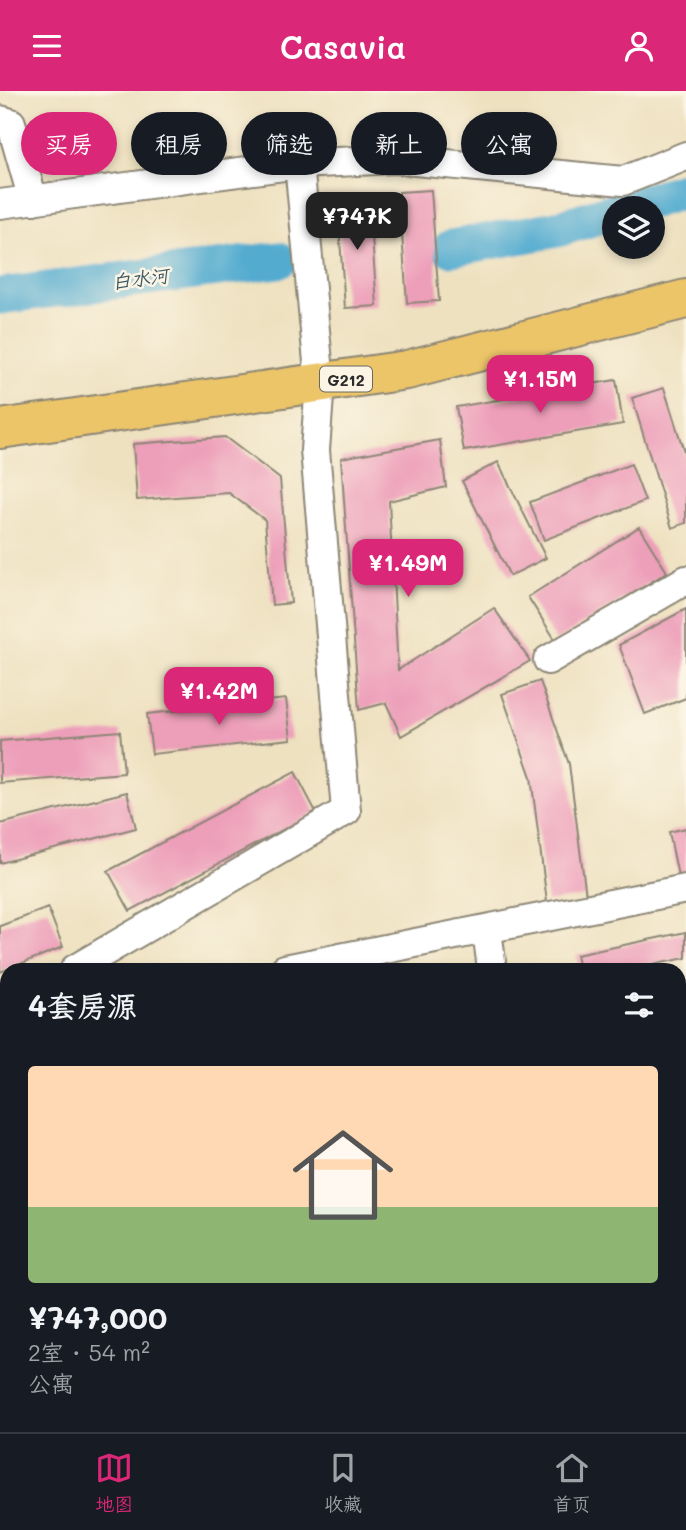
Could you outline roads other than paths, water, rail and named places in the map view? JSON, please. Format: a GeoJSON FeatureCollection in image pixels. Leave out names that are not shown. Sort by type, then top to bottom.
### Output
{"type":"FeatureCollection","features":[{"type":"Feature","properties":{"kind":"highway","name":"G212"},"geometry":{"type":"LineString","coordinates":[[0,429],[407,370],[686,299]]}},
{"type":"Feature","properties":{"kind":"street"},"geometry":{"type":"LineString","coordinates":[[0,120],[11,123],[33,200]]}},
{"type":"Feature","properties":{"kind":"street"},"geometry":{"type":"LineString","coordinates":[[337,162],[395,159],[623,181],[686,156]]}},
{"type":"Feature","properties":{"kind":"street"},"geometry":{"type":"LineString","coordinates":[[0,204],[241,172]]}},
{"type":"Feature","properties":{"kind":"street"},"geometry":{"type":"LineString","coordinates":[[85,963],[346,811],[315,450],[320,383],[300,175]]}},
{"type":"Feature","properties":{"kind":"street"},"geometry":{"type":"LineString","coordinates":[[548,660],[686,580]]}},
{"type":"Feature","properties":{"kind":"street"},"geometry":{"type":"LineString","coordinates":[[354,963],[487,930],[686,889]]}},
{"type":"Feature","properties":{"kind":"street"},"geometry":{"type":"LineString","coordinates":[[487,930],[491,963]]}},
{"type":"Feature","properties":{"kind":"waterway","name":"白水河"},"geometry":{"type":"LineString","coordinates":[[665,196],[686,190]]}},
{"type":"Feature","properties":{"kind":"waterway","name":"白水河"},"geometry":{"type":"LineString","coordinates":[[451,248],[557,229],[602,215]]}},
{"type":"Feature","properties":{"kind":"waterway","name":"白水河"},"geometry":{"type":"LineString","coordinates":[[0,296],[279,260]]}}]}
